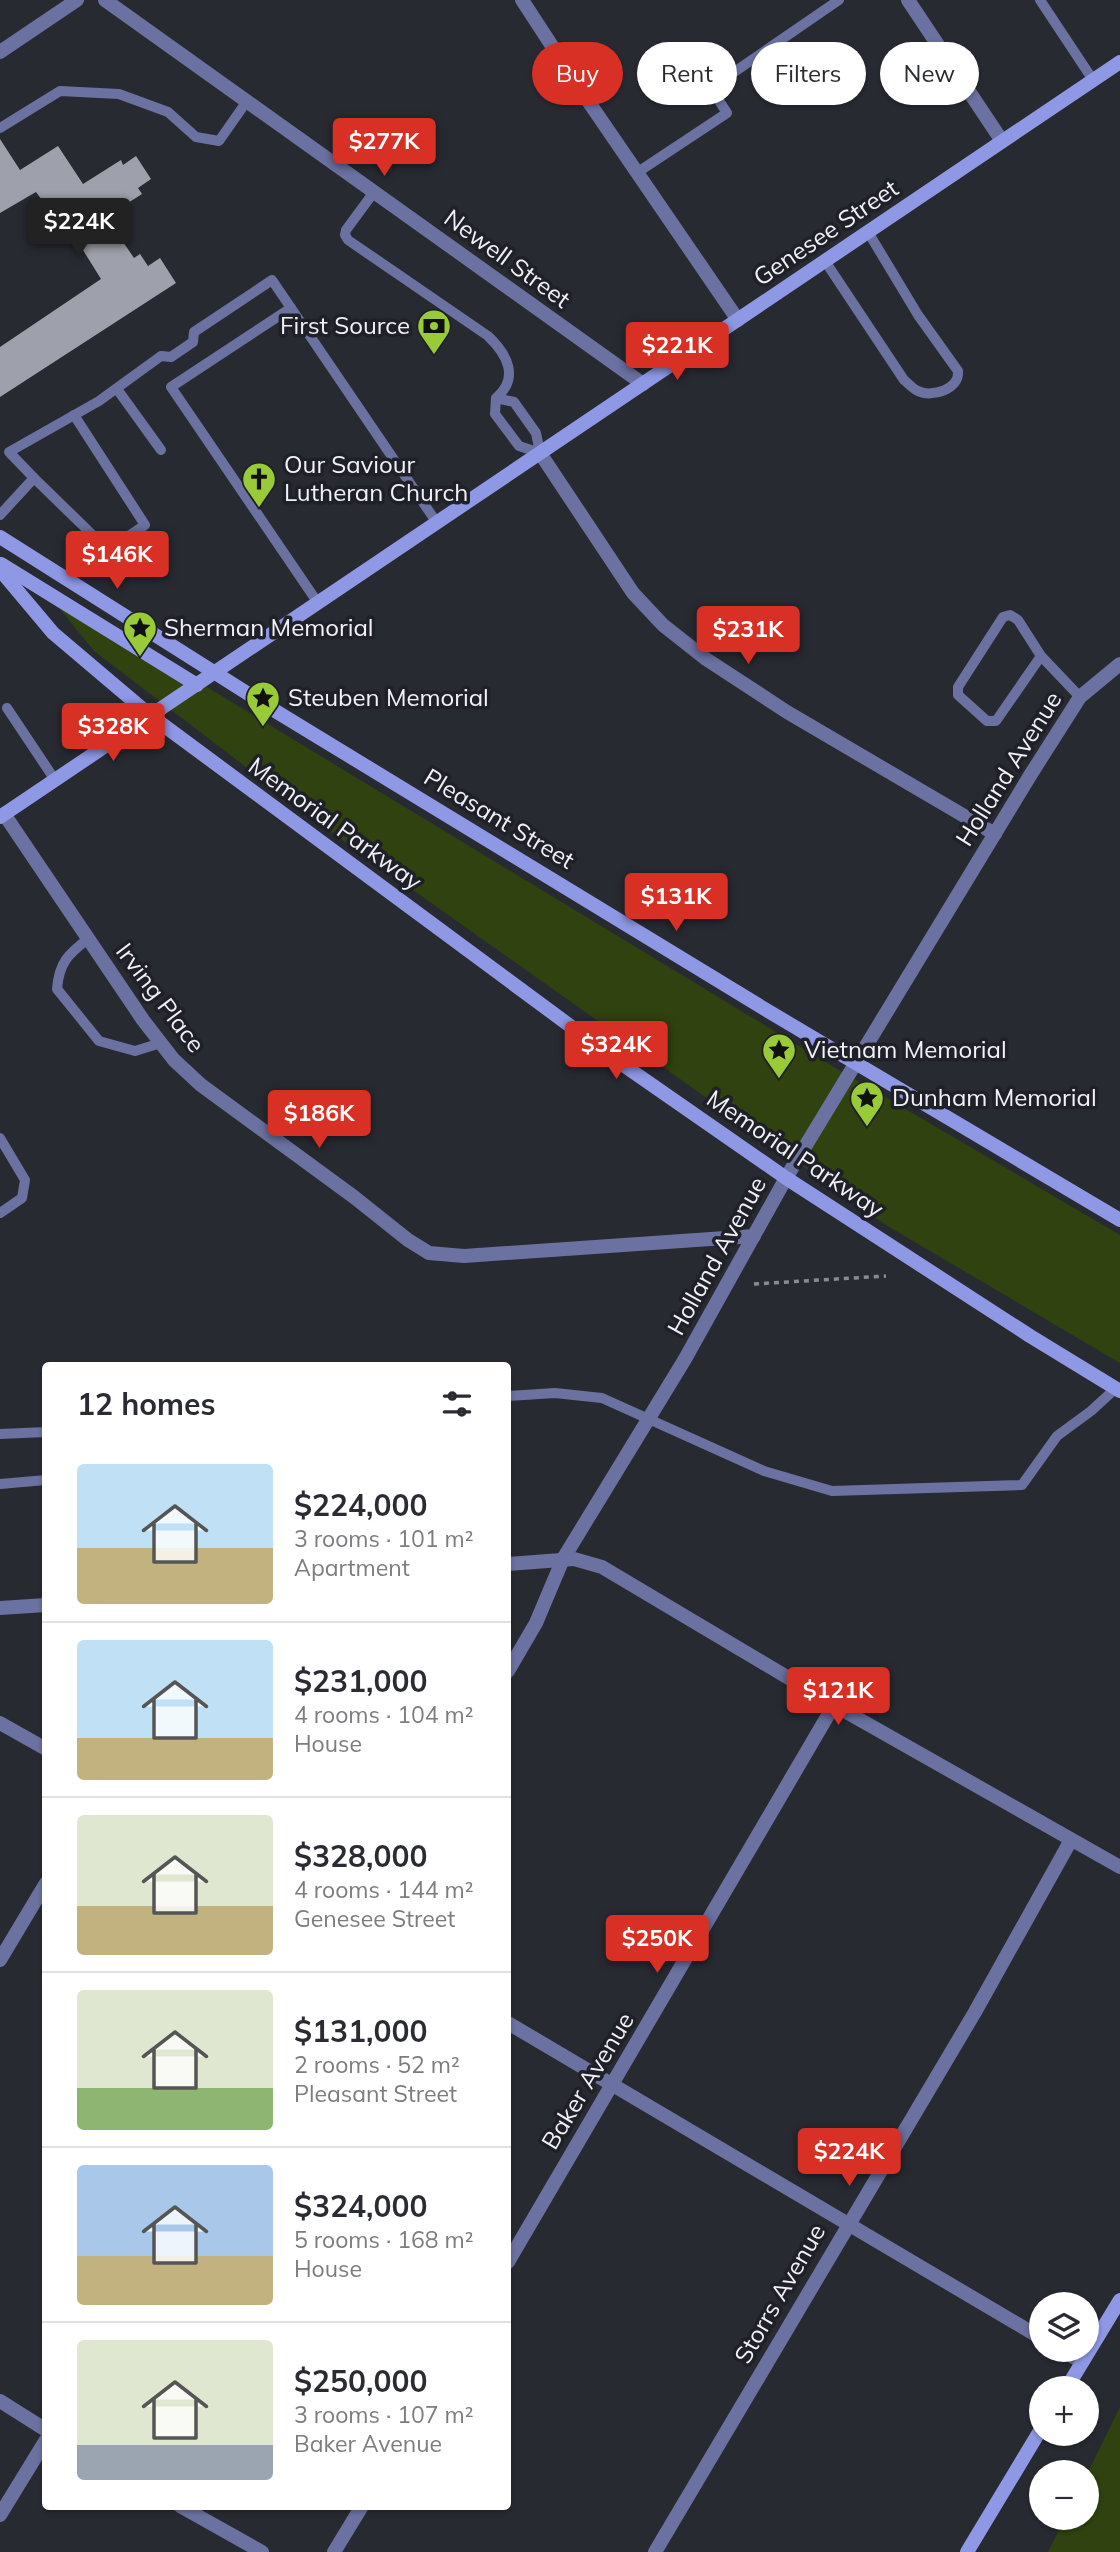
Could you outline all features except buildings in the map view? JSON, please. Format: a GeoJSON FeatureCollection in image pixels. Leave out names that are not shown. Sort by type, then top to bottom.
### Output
{"type":"FeatureCollection","features":[{"type":"Feature","properties":{"kind":"street"},"geometry":{"type":"LineString","coordinates":[[3,45],[77,0]]}},
{"type":"Feature","properties":{"kind":"street","name":"Newell Street"},"geometry":{"type":"LineString","coordinates":[[105,0],[643,384]]}},
{"type":"Feature","properties":{"kind":"street"},"geometry":{"type":"LineString","coordinates":[[522,0],[738,320]]}},
{"type":"Feature","properties":{"kind":"street"},"geometry":{"type":"LineString","coordinates":[[908,0],[1002,141]]}},
{"type":"Feature","properties":{"kind":"street","name":"Genesee Street"},"geometry":{"type":"LineString","coordinates":[[2,816],[1120,62]]}},
{"type":"Feature","properties":{"kind":"street"},"geometry":{"type":"LineString","coordinates":[[540,453],[633,593],[663,625],[706,659],[787,712],[995,834]]}},
{"type":"Feature","properties":{"kind":"street","name":"Pleasant Street"},"geometry":{"type":"LineString","coordinates":[[0,537],[215,673],[768,1011],[1120,1220]]}},
{"type":"Feature","properties":{"kind":"street"},"geometry":{"type":"LineString","coordinates":[[0,563],[197,685]]}},
{"type":"Feature","properties":{"kind":"street","name":"Memorial Parkway"},"geometry":{"type":"LineString","coordinates":[[0,570],[53,633],[151,716],[619,1062],[786,1178],[1118,1390]]}},
{"type":"Feature","properties":{"kind":"street","name":"Holland Avenue"},"geometry":{"type":"LineString","coordinates":[[511,1666],[536,1623],[563,1559],[685,1359],[786,1178],[995,834],[1080,697],[1120,664]]}},
{"type":"Feature","properties":{"kind":"street","name":"Irving Place"},"geometry":{"type":"LineString","coordinates":[[2,816],[174,1060],[201,1085],[429,1253],[464,1256],[754,1236]]}},
{"type":"Feature","properties":{"kind":"street"},"geometry":{"type":"LineString","coordinates":[[511,1564],[574,1559],[602,1567],[834,1705],[1120,1867]]}},
{"type":"Feature","properties":{"kind":"street"},"geometry":{"type":"LineString","coordinates":[[0,1608],[42,1605]]}},
{"type":"Feature","properties":{"kind":"street","name":"Baker Avenue"},"geometry":{"type":"LineString","coordinates":[[511,2257],[834,1705]]}},
{"type":"Feature","properties":{"kind":"street"},"geometry":{"type":"LineString","coordinates":[[0,1723],[42,1746]]}},
{"type":"Feature","properties":{"kind":"street","name":"Storrs Avenue"},"geometry":{"type":"LineString","coordinates":[[655,2552],[975,2012],[1071,1840]]}},
{"type":"Feature","properties":{"kind":"street"},"geometry":{"type":"LineString","coordinates":[[0,1960],[42,1890]]}},
{"type":"Feature","properties":{"kind":"street"},"geometry":{"type":"LineString","coordinates":[[511,2025],[1029,2331]]}},
{"type":"Feature","properties":{"kind":"street"},"geometry":{"type":"LineString","coordinates":[[1099,2334],[1120,2300]]}},
{"type":"Feature","properties":{"kind":"street"},"geometry":{"type":"LineString","coordinates":[[1074,2376],[1082,2362]]}},
{"type":"Feature","properties":{"kind":"street"},"geometry":{"type":"LineString","coordinates":[[0,2401],[42,2427]]}},
{"type":"Feature","properties":{"kind":"street"},"geometry":{"type":"LineString","coordinates":[[967,2552],[1031,2446]]}},
{"type":"Feature","properties":{"kind":"street"},"geometry":{"type":"LineString","coordinates":[[0,2515],[42,2447]]}},
{"type":"Feature","properties":{"kind":"street"},"geometry":{"type":"LineString","coordinates":[[187,2510],[262,2552]]}},
{"type":"Feature","properties":{"kind":"street"},"geometry":{"type":"LineString","coordinates":[[334,2552],[360,2510]]}},
{"type":"Feature","properties":{"kind":"lane"},"geometry":{"type":"LineString","coordinates":[[638,172],[727,113],[711,88],[839,0]]}},
{"type":"Feature","properties":{"kind":"lane"},"geometry":{"type":"LineString","coordinates":[[1040,0],[1093,80]]}},
{"type":"Feature","properties":{"kind":"lane"},"geometry":{"type":"LineString","coordinates":[[0,128],[60,91],[119,94],[168,112],[196,137],[219,141],[247,101]]}},
{"type":"Feature","properties":{"kind":"lane"},"geometry":{"type":"LineString","coordinates":[[374,192],[346,230],[348,240],[488,336],[502,349],[509,377],[504,391],[496,398],[495,414],[519,446],[540,453],[536,433],[514,402],[496,398]]}},
{"type":"Feature","properties":{"kind":"lane"},"geometry":{"type":"LineString","coordinates":[[825,261],[904,380],[917,391],[930,394],[943,391],[954,384],[958,371],[918,315],[868,232]]}},
{"type":"Feature","properties":{"kind":"lane"},"geometry":{"type":"LineString","coordinates":[[74,415],[145,525],[108,550],[9,452],[117,388],[161,356],[171,357],[193,342],[194,332],[272,280],[437,523]]}},
{"type":"Feature","properties":{"kind":"lane"},"geometry":{"type":"LineString","coordinates":[[291,308],[171,387],[318,603]]}},
{"type":"Feature","properties":{"kind":"lane"},"geometry":{"type":"LineString","coordinates":[[117,388],[161,450]]}},
{"type":"Feature","properties":{"kind":"lane"},"geometry":{"type":"LineString","coordinates":[[0,515],[34,478]]}},
{"type":"Feature","properties":{"kind":"lane"},"geometry":{"type":"LineString","coordinates":[[1041,656],[996,721],[987,721],[958,695],[958,687],[1003,617],[1010,615],[1018,620],[1041,656],[1080,697]]}},
{"type":"Feature","properties":{"kind":"lane"},"geometry":{"type":"LineString","coordinates":[[7,708],[55,780]]}},
{"type":"Feature","properties":{"kind":"lane"},"geometry":{"type":"LineString","coordinates":[[88,939],[71,951],[59,971],[57,989],[99,1041],[135,1051],[161,1043]]}},
{"type":"Feature","properties":{"kind":"lane"},"geometry":{"type":"LineString","coordinates":[[0,1138],[25,1180],[22,1198],[0,1213]]}},
{"type":"Feature","properties":{"kind":"lane"},"geometry":{"type":"LineString","coordinates":[[511,1396],[541,1393],[602,1398],[764,1471],[832,1491],[1022,1485],[1057,1436],[1118,1390]]}},
{"type":"Feature","properties":{"kind":"lane"},"geometry":{"type":"LineString","coordinates":[[0,1434],[42,1432]]}},
{"type":"Feature","properties":{"kind":"lane"},"geometry":{"type":"LineString","coordinates":[[0,1484],[42,1480]]}},
{"type":"Feature","properties":{"kind":"path"},"geometry":{"type":"LineString","coordinates":[[754,1284],[886,1276]]}},
{"type":"Feature","properties":{"kind":"green space"},"geometry":{"type":"Polygon","coordinates":[[[42,587],[827,1063],[1120,1235],[1120,1363],[886,1225],[331,832],[94,651],[42,587]]]}},
{"type":"Feature","properties":{"kind":"green space"},"geometry":{"type":"Polygon","coordinates":[[[1120,2407],[1120,2552],[1048,2552],[1059,2530],[1099,2530],[1099,2460],[1094,2460],[1120,2407]]]}},
{"type":"Feature","properties":{"kind":"place","name":"First Source"},"geometry":{"type":"Point","coordinates":[434,356]}},
{"type":"Feature","properties":{"kind":"place","name":"Our Saviour Lutheran Church"},"geometry":{"type":"Point","coordinates":[259,509]}},
{"type":"Feature","properties":{"kind":"place","name":"Sherman Memorial"},"geometry":{"type":"Point","coordinates":[140,658]}},
{"type":"Feature","properties":{"kind":"place","name":"Steuben Memorial"},"geometry":{"type":"Point","coordinates":[263,728]}},
{"type":"Feature","properties":{"kind":"place","name":"Vietnam Memorial"},"geometry":{"type":"Point","coordinates":[779,1080]}},
{"type":"Feature","properties":{"kind":"place","name":"Dunham Memorial"},"geometry":{"type":"Point","coordinates":[867,1128]}}]}
